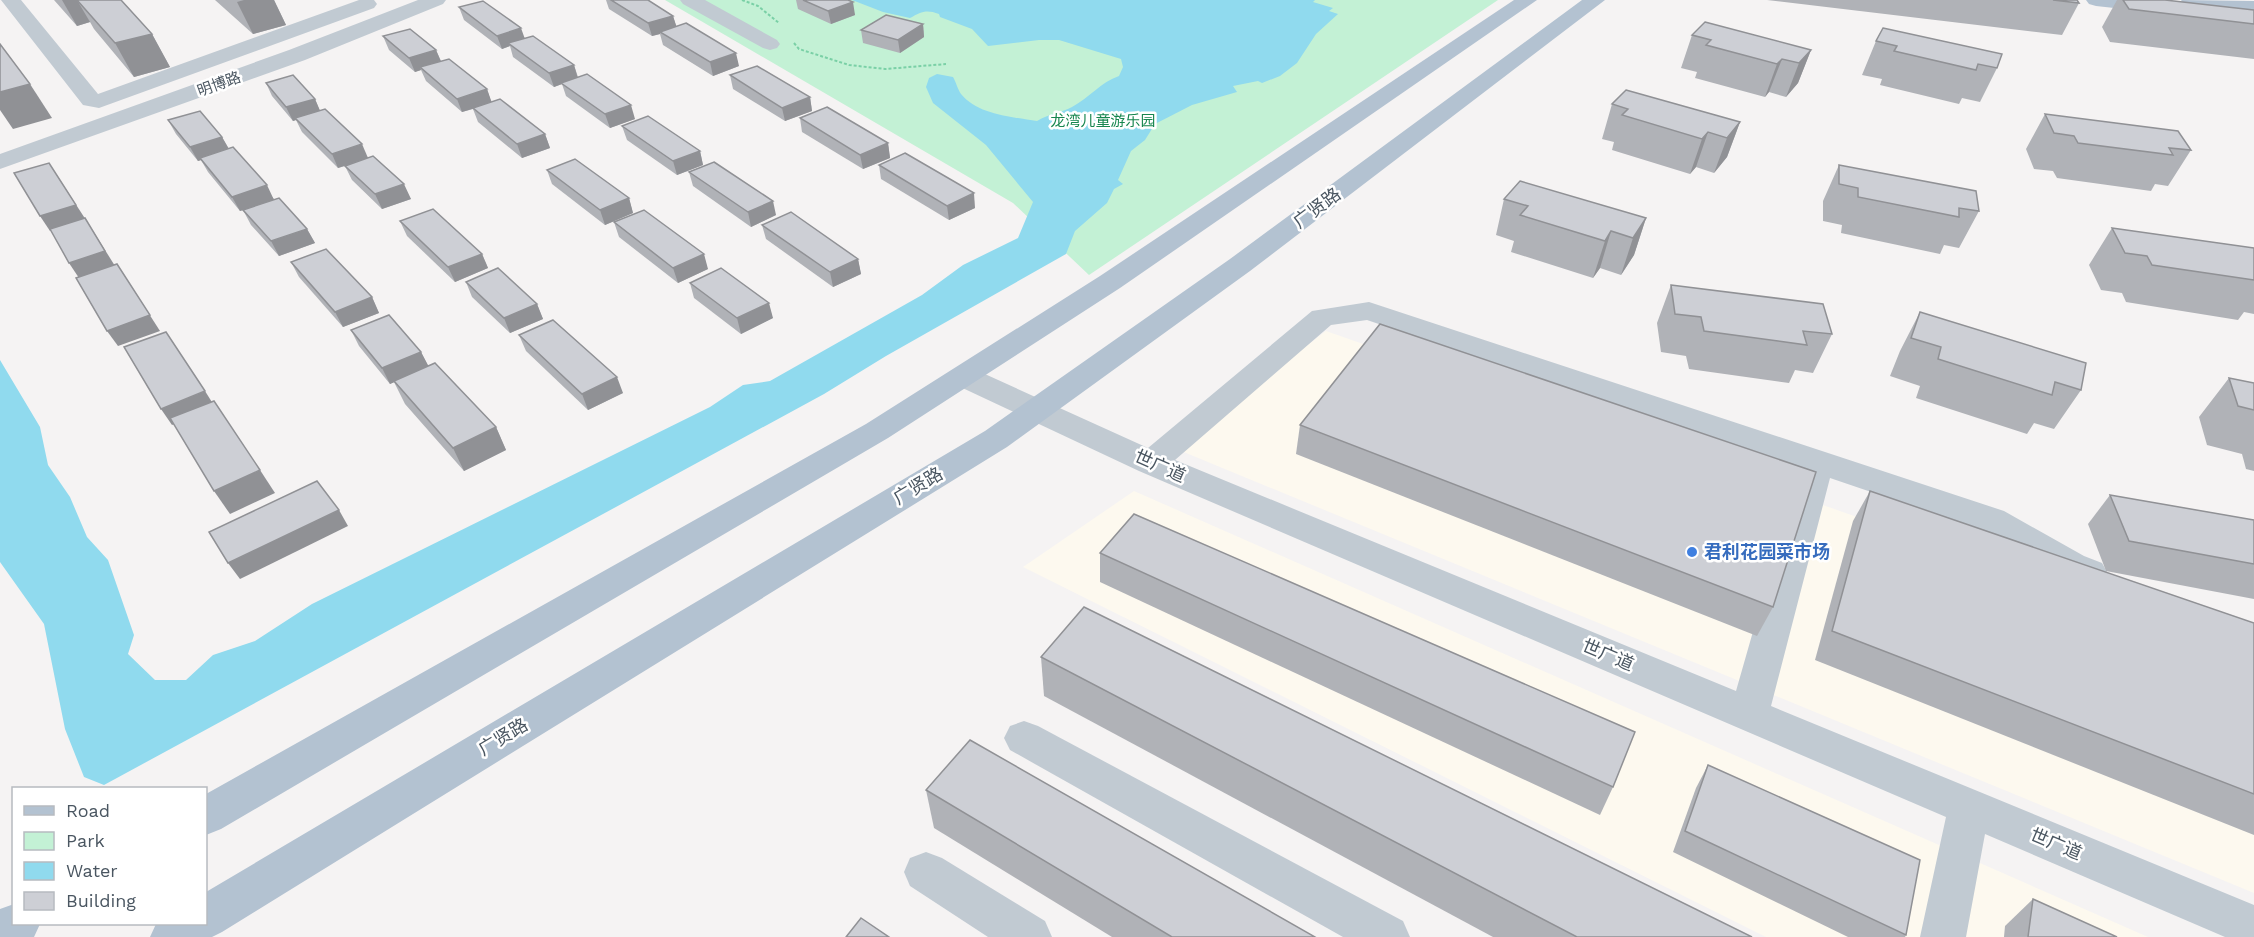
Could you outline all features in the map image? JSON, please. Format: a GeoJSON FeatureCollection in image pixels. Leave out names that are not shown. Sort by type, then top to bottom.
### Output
{"type":"FeatureCollection","features":[{"type":"Feature","properties":{"kind":"main road"},"geometry":{"type":"LineString","coordinates":[[207,815],[755,503],[965,377],[1110,282],[1527,0]]}},
{"type":"Feature","properties":{"kind":"main road","name":"广贤路"},"geometry":{"type":"LineString","coordinates":[[207,916],[996,439],[1240,265],[1595,0]]}},
{"type":"Feature","properties":{"kind":"main road"},"geometry":{"type":"LineString","coordinates":[[2096,0],[2254,18]]}},
{"type":"Feature","properties":{"kind":"main road"},"geometry":{"type":"LineString","coordinates":[[2191,0],[2254,7]]}},
{"type":"Feature","properties":{"kind":"main road"},"geometry":{"type":"LineString","coordinates":[[0,933],[14,925]]}},
{"type":"Feature","properties":{"kind":"main road"},"geometry":{"type":"LineString","coordinates":[[173,937],[193,925]]}},
{"type":"Feature","properties":{"kind":"street"},"geometry":{"type":"LineString","coordinates":[[11,0],[91,100],[99,101],[376,0]]}},
{"type":"Feature","properties":{"kind":"street","name":"明博路"},"geometry":{"type":"LineString","coordinates":[[0,162],[297,56],[436,0]]}},
{"type":"Feature","properties":{"kind":"street"},"geometry":{"type":"LineString","coordinates":[[690,0],[770,44]]}},
{"type":"Feature","properties":{"kind":"street"},"geometry":{"type":"LineString","coordinates":[[1151,463],[1322,317],[1369,311],[1992,520],[2071,565],[2114,580]]}},
{"type":"Feature","properties":{"kind":"street","name":"世广道"},"geometry":{"type":"LineString","coordinates":[[965,377],[1151,463],[2254,927]]}},
{"type":"Feature","properties":{"kind":"street"},"geometry":{"type":"LineString","coordinates":[[1749,714],[1818,462]]}},
{"type":"Feature","properties":{"kind":"street"},"geometry":{"type":"LineString","coordinates":[[1024,738],[1387,937]]}},
{"type":"Feature","properties":{"kind":"street"},"geometry":{"type":"LineString","coordinates":[[1943,937],[1969,807]]}},
{"type":"Feature","properties":{"kind":"street"},"geometry":{"type":"LineString","coordinates":[[926,872],[1029,937]]}},
{"type":"Feature","properties":{"kind":"path"},"geometry":{"type":"LineString","coordinates":[[742,0],[758,6],[776,18],[783,28]]}},
{"type":"Feature","properties":{"kind":"path"},"geometry":{"type":"LineString","coordinates":[[790,38],[799,49],[849,65],[885,69],[946,64]]}},
{"type":"Feature","properties":{"kind":"shaded area","name":"君利花园菜市场"},"geometry":{"type":"Polygon","coordinates":[[[1326,331],[2254,656],[2254,893],[1174,448],[1326,331]]]}},
{"type":"Feature","properties":{"kind":"shaded area"},"geometry":{"type":"Polygon","coordinates":[[[1134,491],[2148,937],[1766,937],[1023,567],[1134,491]]]}},
{"type":"Feature","properties":{"kind":"green space","name":"龙湾儿童游乐园"},"geometry":{"type":"Polygon","coordinates":[[[665,0],[1498,0],[1089,275],[1013,203],[665,0]]]}},
{"type":"Feature","properties":{"kind":"water"},"geometry":{"type":"Polygon","coordinates":[[[852,0],[1315,0],[1313,2],[1333,8],[1329,11],[1338,14],[1316,34],[1297,63],[1280,76],[1262,83],[1258,81],[1233,86],[1237,92],[1192,105],[1155,124],[1145,140],[1131,151],[1118,180],[1123,184],[1114,189],[1107,203],[1075,231],[1066,254],[886,356],[824,394],[104,785],[84,777],[65,729],[44,624],[0,562],[0,360],[40,427],[48,465],[70,497],[87,537],[108,560],[134,635],[128,654],[155,680],[186,680],[213,655],[255,641],[312,604],[710,407],[743,385],[770,381],[922,295],[963,265],[1018,238],[1033,202],[986,145],[933,103],[926,87],[929,78],[937,74],[953,77],[961,94],[977,107],[996,114],[1037,121],[1072,107],[1106,82],[1119,76],[1123,67],[1121,59],[1059,40],[988,46],[972,29],[940,17],[939,14],[924,12],[910,18],[883,12],[852,0]]]}},
{"type":"Feature","properties":{"kind":"building"},"geometry":{"type":"Polygon","coordinates":[[[77,0],[121,0],[152,34],[115,43],[77,0]]]}},
{"type":"Feature","properties":{"kind":"building"},"geometry":{"type":"Polygon","coordinates":[[[611,0],[648,0],[673,16],[648,23],[611,0]]]}},
{"type":"Feature","properties":{"kind":"building"},"geometry":{"type":"Polygon","coordinates":[[[803,0],[848,0],[853,2],[828,11],[803,0]]]}},
{"type":"Feature","properties":{"kind":"building"},"geometry":{"type":"Polygon","coordinates":[[[2053,0],[2077,0],[2079,3],[2053,0]]]}},
{"type":"Feature","properties":{"kind":"building"},"geometry":{"type":"Polygon","coordinates":[[[2123,0],[2165,0],[2254,10],[2254,24],[2129,9],[2123,0]]]}},
{"type":"Feature","properties":{"kind":"building"},"geometry":{"type":"Polygon","coordinates":[[[483,1],[521,28],[497,36],[459,7],[483,1]]]}},
{"type":"Feature","properties":{"kind":"building"},"geometry":{"type":"Polygon","coordinates":[[[886,15],[923,24],[898,40],[861,30],[886,15]]]}},
{"type":"Feature","properties":{"kind":"building"},"geometry":{"type":"Polygon","coordinates":[[[1705,22],[1811,50],[1799,63],[1782,59],[1777,64],[1706,45],[1711,40],[1692,35],[1705,22]]]}},
{"type":"Feature","properties":{"kind":"building"},"geometry":{"type":"Polygon","coordinates":[[[686,23],[736,53],[710,62],[660,32],[686,23]]]}},
{"type":"Feature","properties":{"kind":"building"},"geometry":{"type":"Polygon","coordinates":[[[1883,28],[2002,54],[1997,68],[1978,64],[1976,70],[1894,51],[1897,46],[1876,41],[1883,28]]]}},
{"type":"Feature","properties":{"kind":"building"},"geometry":{"type":"Polygon","coordinates":[[[410,29],[436,50],[409,58],[383,36],[410,29]]]}},
{"type":"Feature","properties":{"kind":"building"},"geometry":{"type":"Polygon","coordinates":[[[533,36],[574,65],[549,73],[508,43],[533,36]]]}},
{"type":"Feature","properties":{"kind":"building"},"geometry":{"type":"Polygon","coordinates":[[[0,44],[30,84],[0,92],[0,44]]]}},
{"type":"Feature","properties":{"kind":"building"},"geometry":{"type":"Polygon","coordinates":[[[449,59],[487,89],[457,99],[420,67],[449,59]]]}},
{"type":"Feature","properties":{"kind":"building"},"geometry":{"type":"Polygon","coordinates":[[[757,66],[810,97],[782,108],[730,75],[757,66]]]}},
{"type":"Feature","properties":{"kind":"building"},"geometry":{"type":"Polygon","coordinates":[[[587,74],[631,105],[605,114],[561,83],[587,74]]]}},
{"type":"Feature","properties":{"kind":"building"},"geometry":{"type":"Polygon","coordinates":[[[293,75],[315,99],[286,107],[266,83],[293,75]]]}},
{"type":"Feature","properties":{"kind":"building"},"geometry":{"type":"Polygon","coordinates":[[[1626,90],[1740,122],[1727,138],[1708,132],[1702,139],[1622,115],[1628,109],[1612,104],[1626,90]]]}},
{"type":"Feature","properties":{"kind":"building"},"geometry":{"type":"Polygon","coordinates":[[[500,99],[545,134],[517,144],[473,108],[500,99]]]}},
{"type":"Feature","properties":{"kind":"building"},"geometry":{"type":"Polygon","coordinates":[[[827,107],[888,143],[860,155],[800,118],[827,107]]]}},
{"type":"Feature","properties":{"kind":"building"},"geometry":{"type":"Polygon","coordinates":[[[325,109],[362,144],[332,154],[295,118],[325,109]]]}},
{"type":"Feature","properties":{"kind":"building"},"geometry":{"type":"Polygon","coordinates":[[[200,111],[222,137],[190,147],[168,120],[200,111]]]}},
{"type":"Feature","properties":{"kind":"building"},"geometry":{"type":"Polygon","coordinates":[[[2045,114],[2178,131],[2191,150],[2169,148],[2173,155],[2078,143],[2074,136],[2054,133],[2045,114]]]}},
{"type":"Feature","properties":{"kind":"building"},"geometry":{"type":"Polygon","coordinates":[[[648,116],[700,151],[673,161],[622,126],[648,116]]]}},
{"type":"Feature","properties":{"kind":"building"},"geometry":{"type":"Polygon","coordinates":[[[233,147],[267,185],[232,197],[200,158],[233,147]]]}},
{"type":"Feature","properties":{"kind":"building"},"geometry":{"type":"Polygon","coordinates":[[[905,153],[974,193],[947,206],[879,165],[905,153]]]}},
{"type":"Feature","properties":{"kind":"building"},"geometry":{"type":"Polygon","coordinates":[[[373,156],[404,184],[375,194],[345,166],[373,156]]]}},
{"type":"Feature","properties":{"kind":"building"},"geometry":{"type":"Polygon","coordinates":[[[575,159],[629,198],[600,210],[547,170],[575,159]]]}},
{"type":"Feature","properties":{"kind":"building"},"geometry":{"type":"Polygon","coordinates":[[[714,162],[773,201],[748,212],[689,172],[714,162]]]}},
{"type":"Feature","properties":{"kind":"building"},"geometry":{"type":"Polygon","coordinates":[[[49,163],[76,205],[40,216],[14,173],[49,163]]]}},
{"type":"Feature","properties":{"kind":"building"},"geometry":{"type":"Polygon","coordinates":[[[1839,165],[1976,191],[1979,211],[1959,208],[1959,217],[1858,197],[1858,188],[1839,184],[1839,165]]]}},
{"type":"Feature","properties":{"kind":"building"},"geometry":{"type":"Polygon","coordinates":[[[1520,181],[1646,218],[1633,238],[1611,231],[1605,241],[1520,215],[1528,206],[1504,199],[1520,181]]]}},
{"type":"Feature","properties":{"kind":"building"},"geometry":{"type":"Polygon","coordinates":[[[279,198],[307,229],[271,241],[243,210],[279,198]]]}},
{"type":"Feature","properties":{"kind":"building"},"geometry":{"type":"Polygon","coordinates":[[[433,209],[482,254],[448,267],[400,221],[433,209]]]}},
{"type":"Feature","properties":{"kind":"building"},"geometry":{"type":"Polygon","coordinates":[[[644,210],[704,254],[673,268],[614,222],[644,210]]]}},
{"type":"Feature","properties":{"kind":"building"},"geometry":{"type":"Polygon","coordinates":[[[791,212],[858,259],[830,272],[762,225],[791,212]]]}},
{"type":"Feature","properties":{"kind":"building"},"geometry":{"type":"Polygon","coordinates":[[[85,218],[105,251],[69,263],[50,229],[85,218]]]}},
{"type":"Feature","properties":{"kind":"building"},"geometry":{"type":"Polygon","coordinates":[[[2112,228],[2254,248],[2254,280],[2152,265],[2147,256],[2125,253],[2112,228]]]}},
{"type":"Feature","properties":{"kind":"building"},"geometry":{"type":"Polygon","coordinates":[[[326,249],[372,297],[335,312],[291,262],[326,249]]]}},
{"type":"Feature","properties":{"kind":"building"},"geometry":{"type":"Polygon","coordinates":[[[117,264],[150,315],[107,331],[76,278],[117,264]]]}},
{"type":"Feature","properties":{"kind":"building"},"geometry":{"type":"Polygon","coordinates":[[[498,268],[537,304],[504,318],[466,282],[498,268]]]}},
{"type":"Feature","properties":{"kind":"building"},"geometry":{"type":"Polygon","coordinates":[[[721,268],[769,303],[737,318],[690,283],[721,268]]]}},
{"type":"Feature","properties":{"kind":"building"},"geometry":{"type":"Polygon","coordinates":[[[1671,285],[1823,304],[1832,334],[1803,331],[1807,345],[1704,331],[1701,317],[1675,314],[1671,285]]]}},
{"type":"Feature","properties":{"kind":"building"},"geometry":{"type":"Polygon","coordinates":[[[1920,312],[2086,363],[2081,390],[2055,382],[2052,395],[1938,359],[1941,347],[1911,338],[1920,312]]]}},
{"type":"Feature","properties":{"kind":"building"},"geometry":{"type":"Polygon","coordinates":[[[389,315],[421,352],[382,368],[351,330],[389,315]]]}},
{"type":"Feature","properties":{"kind":"building"},"geometry":{"type":"Polygon","coordinates":[[[553,320],[617,377],[582,394],[519,335],[553,320]]]}},
{"type":"Feature","properties":{"kind":"building"},"geometry":{"type":"Polygon","coordinates":[[[1380,324],[1816,472],[1773,607],[1300,425],[1380,324]]]}},
{"type":"Feature","properties":{"kind":"building"},"geometry":{"type":"Polygon","coordinates":[[[166,332],[205,391],[161,409],[124,347],[166,332]]]}},
{"type":"Feature","properties":{"kind":"building"},"geometry":{"type":"Polygon","coordinates":[[[435,363],[496,427],[453,448],[394,381],[435,363]]]}},
{"type":"Feature","properties":{"kind":"building"},"geometry":{"type":"Polygon","coordinates":[[[2229,378],[2254,383],[2254,410],[2238,406],[2229,378]]]}},
{"type":"Feature","properties":{"kind":"building"},"geometry":{"type":"Polygon","coordinates":[[[214,401],[260,470],[214,491],[170,418],[214,401]]]}},
{"type":"Feature","properties":{"kind":"building"},"geometry":{"type":"Polygon","coordinates":[[[317,481],[339,510],[228,563],[209,532],[317,481]]]}},
{"type":"Feature","properties":{"kind":"building"},"geometry":{"type":"Polygon","coordinates":[[[1870,491],[2254,623],[2254,794],[1832,631],[1870,491]]]}},
{"type":"Feature","properties":{"kind":"building"},"geometry":{"type":"Polygon","coordinates":[[[2110,495],[2254,520],[2254,564],[2129,541],[2110,495]]]}},
{"type":"Feature","properties":{"kind":"building"},"geometry":{"type":"Polygon","coordinates":[[[1134,514],[1635,732],[1613,787],[1100,553],[1134,514]]]}},
{"type":"Feature","properties":{"kind":"building"},"geometry":{"type":"Polygon","coordinates":[[[1084,607],[1752,937],[1577,937],[1041,657],[1084,607]]]}},
{"type":"Feature","properties":{"kind":"building"},"geometry":{"type":"Polygon","coordinates":[[[970,740],[1315,937],[1172,937],[926,790],[970,740]]]}},
{"type":"Feature","properties":{"kind":"building"},"geometry":{"type":"Polygon","coordinates":[[[1708,765],[1920,860],[1906,935],[1685,831],[1708,765]]]}},
{"type":"Feature","properties":{"kind":"building"},"geometry":{"type":"Polygon","coordinates":[[[2033,899],[2117,937],[2028,937],[2033,899]]]}},
{"type":"Feature","properties":{"kind":"building"},"geometry":{"type":"Polygon","coordinates":[[[861,918],[889,937],[846,937],[861,918]]]}},
{"type":"Feature","properties":{"kind":"place","name":"君利花园菜市场"},"geometry":{"type":"Point","coordinates":[1692,552]}}]}
